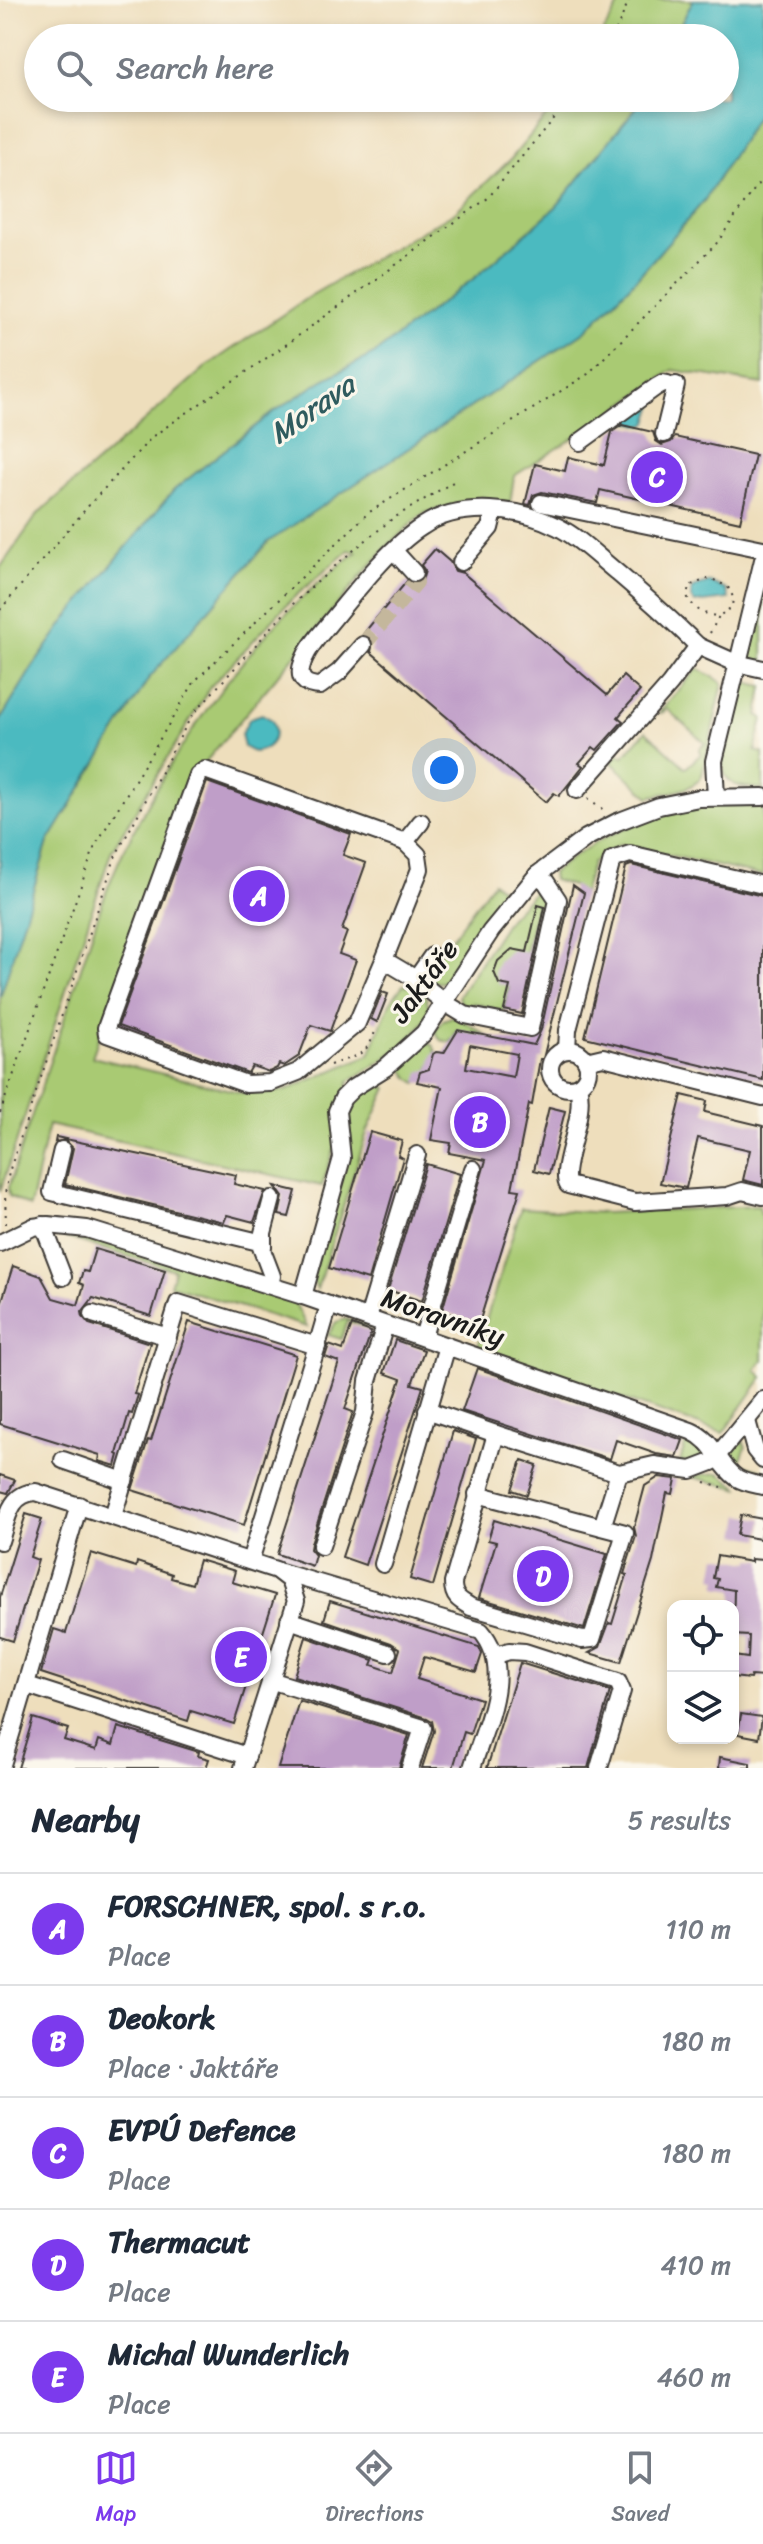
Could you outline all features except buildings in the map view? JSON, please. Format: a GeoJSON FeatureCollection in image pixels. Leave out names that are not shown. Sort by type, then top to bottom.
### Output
{"type":"FeatureCollection","features":[{"type":"Feature","properties":{"kind":"street"},"geometry":{"type":"LineString","coordinates":[[580,442],[663,383],[672,385],[664,434]]}},
{"type":"Feature","properties":{"kind":"street"},"geometry":{"type":"LineString","coordinates":[[541,503],[763,549]]}},
{"type":"Feature","properties":{"kind":"street"},"geometry":{"type":"LineString","coordinates":[[363,645],[339,672],[320,686],[308,684],[302,677],[301,665],[306,653],[394,551],[422,526],[438,517],[473,510],[538,520],[558,527],[576,538],[650,600],[698,646],[736,663],[763,669]]}},
{"type":"Feature","properties":{"kind":"street"},"geometry":{"type":"LineString","coordinates":[[461,562],[490,528],[494,512]]}},
{"type":"Feature","properties":{"kind":"street"},"geometry":{"type":"LineString","coordinates":[[394,551],[414,573]]}},
{"type":"Feature","properties":{"kind":"street"},"geometry":{"type":"LineString","coordinates":[[716,797],[714,761],[763,560]]}},
{"type":"Feature","properties":{"kind":"street"},"geometry":{"type":"LineString","coordinates":[[577,790],[670,684],[698,646]]}},
{"type":"Feature","properties":{"kind":"street"},"geometry":{"type":"LineString","coordinates":[[205,770],[405,842],[418,855],[420,869],[384,960],[357,1023],[298,1072],[270,1083],[246,1084],[107,1034],[106,1028],[198,775],[205,770]]}},
{"type":"Feature","properties":{"kind":"street","name":"Jaktáře"},"geometry":{"type":"LineString","coordinates":[[303,1296],[342,1158],[337,1120],[339,1105],[353,1088],[397,1059],[424,1033],[491,931],[537,875],[586,838],[659,806],[716,797],[763,797]]}},
{"type":"Feature","properties":{"kind":"street"},"geometry":{"type":"LineString","coordinates":[[405,842],[421,822]]}},
{"type":"Feature","properties":{"kind":"street"},"geometry":{"type":"LineString","coordinates":[[567,1050],[568,1030],[612,860],[630,854],[763,885]]}},
{"type":"Feature","properties":{"kind":"street"},"geometry":{"type":"LineString","coordinates":[[384,960],[465,1015],[530,1028],[558,900],[537,875]]}},
{"type":"Feature","properties":{"kind":"street"},"geometry":{"type":"LineString","coordinates":[[416,979],[432,956]]}},
{"type":"Feature","properties":{"kind":"street"},"geometry":{"type":"LineString","coordinates":[[567,1050],[580,1054],[586,1061],[586,1078],[578,1086],[560,1086],[550,1072],[552,1060],[567,1050]]}},
{"type":"Feature","properties":{"kind":"street"},"geometry":{"type":"LineString","coordinates":[[586,1061],[603,1057],[763,1097]]}},
{"type":"Feature","properties":{"kind":"street"},"geometry":{"type":"LineString","coordinates":[[578,1086],[582,1107],[565,1174],[568,1185],[635,1202],[727,1196],[742,1191],[763,1196]]}},
{"type":"Feature","properties":{"kind":"street"},"geometry":{"type":"LineString","coordinates":[[62,1150],[52,1192],[252,1240],[263,1247]]}},
{"type":"Feature","properties":{"kind":"street"},"geometry":{"type":"LineString","coordinates":[[368,1318],[417,1155]]}},
{"type":"Feature","properties":{"kind":"street"},"geometry":{"type":"LineString","coordinates":[[423,1337],[473,1169]]}},
{"type":"Feature","properties":{"kind":"street"},"geometry":{"type":"LineString","coordinates":[[270,1285],[272,1276],[263,1247],[263,1233],[272,1199]]}},
{"type":"Feature","properties":{"kind":"street"},"geometry":{"type":"LineString","coordinates":[[0,1243],[24,1229],[43,1225],[63,1277]]}},
{"type":"Feature","properties":{"kind":"street","name":"Moravníky"},"geometry":{"type":"LineString","coordinates":[[43,1225],[87,1229],[270,1285],[691,1431],[707,1439],[738,1478],[763,1486]]}},
{"type":"Feature","properties":{"kind":"street"},"geometry":{"type":"LineString","coordinates":[[113,1516],[178,1303],[317,1346]]}},
{"type":"Feature","properties":{"kind":"street"},"geometry":{"type":"LineString","coordinates":[[250,1561],[329,1305]]}},
{"type":"Feature","properties":{"kind":"street"},"geometry":{"type":"LineString","coordinates":[[93,1314],[168,1337]]}},
{"type":"Feature","properties":{"kind":"street"},"geometry":{"type":"LineString","coordinates":[[321,1546],[365,1412],[368,1381],[385,1325]]}},
{"type":"Feature","properties":{"kind":"street"},"geometry":{"type":"LineString","coordinates":[[383,1564],[447,1346]]}},
{"type":"Feature","properties":{"kind":"street"},"geometry":{"type":"LineString","coordinates":[[427,1410],[619,1473],[654,1465],[691,1470],[706,1466],[763,1400]]}},
{"type":"Feature","properties":{"kind":"street"},"geometry":{"type":"LineString","coordinates":[[747,1421],[755,1450],[763,1460]]}},
{"type":"Feature","properties":{"kind":"street"},"geometry":{"type":"LineString","coordinates":[[477,1494],[625,1533],[592,1639],[582,1640],[471,1607],[457,1599],[453,1592],[477,1494],[496,1434]]}},
{"type":"Feature","properties":{"kind":"street"},"geometry":{"type":"LineString","coordinates":[[63,1460],[124,1481]]}},
{"type":"Feature","properties":{"kind":"street"},"geometry":{"type":"LineString","coordinates":[[602,1527],[619,1473]]}},
{"type":"Feature","properties":{"kind":"street"},"geometry":{"type":"LineString","coordinates":[[0,1541],[14,1502],[22,1494],[36,1492],[276,1570],[475,1628],[487,1637],[496,1655],[498,1671],[472,1768]]}},
{"type":"Feature","properties":{"kind":"street"},"geometry":{"type":"LineString","coordinates":[[1,1768],[79,1505]]}},
{"type":"Feature","properties":{"kind":"street"},"geometry":{"type":"LineString","coordinates":[[27,1685],[245,1762],[296,1601],[289,1580],[276,1570]]}},
{"type":"Feature","properties":{"kind":"street"},"geometry":{"type":"LineString","coordinates":[[289,1620],[388,1653]]}},
{"type":"Feature","properties":{"kind":"street"},"geometry":{"type":"LineString","coordinates":[[496,1655],[509,1651],[525,1652],[618,1682],[622,1691],[599,1768]]}},
{"type":"Feature","properties":{"kind":"street"},"geometry":{"type":"LineString","coordinates":[[270,1680],[423,1728],[410,1768]]}},
{"type":"Feature","properties":{"kind":"path"},"geometry":{"type":"LineString","coordinates":[[619,24],[629,0]]}},
{"type":"Feature","properties":{"kind":"path"},"geometry":{"type":"LineString","coordinates":[[0,610],[90,504],[153,436],[287,344],[488,198],[559,112]]}},
{"type":"Feature","properties":{"kind":"path"},"geometry":{"type":"LineString","coordinates":[[0,1113],[95,846],[195,681],[368,513],[588,374],[716,244],[763,177]]}},
{"type":"Feature","properties":{"kind":"path"},"geometry":{"type":"LineString","coordinates":[[698,646],[715,628],[719,616],[732,607],[733,597],[728,587],[710,578],[689,586],[687,596],[695,608],[701,613],[719,616]]}},
{"type":"Feature","properties":{"kind":"path"},"geometry":{"type":"LineString","coordinates":[[577,790],[617,822]]}},
{"type":"Feature","properties":{"kind":"path"},"geometry":{"type":"LineString","coordinates":[[325,1067],[367,1051],[372,1045],[376,1028]]}},
{"type":"Feature","properties":{"kind":"path"},"geometry":{"type":"LineString","coordinates":[[703,1481],[733,1490]]}},
{"type":"Feature","properties":{"kind":"green space"},"geometry":{"type":"Polygon","coordinates":[[[622,0],[693,0],[681,24],[608,24],[622,0]]]}},
{"type":"Feature","properties":{"kind":"green space"},"geometry":{"type":"Polygon","coordinates":[[[763,106],[763,384],[673,370],[514,476],[510,504],[482,497],[425,513],[362,575],[186,785],[92,1057],[243,1093],[285,1091],[369,1055],[390,1003],[403,985],[414,986],[426,996],[430,1012],[405,1043],[349,1081],[336,1143],[322,1186],[48,1125],[30,1207],[9,1196],[8,1188],[104,898],[145,809],[195,726],[223,687],[286,613],[357,552],[349,550],[292,599],[210,687],[111,852],[0,1192],[0,998],[48,842],[149,678],[269,541],[585,331],[637,278],[704,201],[763,106]]]}},
{"type":"Feature","properties":{"kind":"green space"},"geometry":{"type":"Polygon","coordinates":[[[550,112],[633,112],[557,206],[477,276],[374,354],[323,380],[272,413],[174,490],[68,617],[0,721],[0,568],[38,514],[207,366],[310,296],[455,212],[511,159],[550,112]]]}},
{"type":"Feature","properties":{"kind":"green space"},"geometry":{"type":"Polygon","coordinates":[[[763,593],[763,662],[751,658],[748,652],[763,593]]]}},
{"type":"Feature","properties":{"kind":"green space"},"geometry":{"type":"Polygon","coordinates":[[[698,668],[723,683],[702,775],[686,788],[649,797],[611,762],[618,754],[623,757],[646,731],[686,768],[701,754],[699,750],[705,743],[667,709],[659,713],[698,668]]]}},
{"type":"Feature","properties":{"kind":"green space"},"geometry":{"type":"Polygon","coordinates":[[[742,681],[763,686],[758,715],[763,718],[755,751],[763,753],[763,789],[735,784],[723,770],[722,762],[742,681]]]}},
{"type":"Feature","properties":{"kind":"green space"},"geometry":{"type":"Polygon","coordinates":[[[730,803],[763,804],[763,876],[620,844],[592,863],[583,894],[572,886],[553,880],[552,873],[614,833],[681,811],[730,803]]]}},
{"type":"Feature","properties":{"kind":"green space"},"geometry":{"type":"Polygon","coordinates":[[[493,882],[509,895],[453,978],[434,982],[428,978],[427,972],[493,882]]]}},
{"type":"Feature","properties":{"kind":"green space"},"geometry":{"type":"Polygon","coordinates":[[[537,889],[545,892],[553,908],[536,906],[517,989],[509,987],[503,1011],[473,1003],[469,1009],[462,1006],[458,997],[509,918],[537,889]]]}},
{"type":"Feature","properties":{"kind":"green space"},"geometry":{"type":"Polygon","coordinates":[[[454,1016],[489,1037],[457,1031],[450,1042],[441,1040],[435,1031],[443,1020],[454,1016]]]}},
{"type":"Feature","properties":{"kind":"green space"},"geometry":{"type":"Polygon","coordinates":[[[425,1042],[433,1045],[436,1052],[428,1072],[417,1083],[409,1078],[401,1065],[425,1042]]]}},
{"type":"Feature","properties":{"kind":"green space"},"geometry":{"type":"Polygon","coordinates":[[[376,1084],[387,1088],[367,1132],[317,1289],[313,1281],[345,1110],[361,1091],[376,1084]]]}},
{"type":"Feature","properties":{"kind":"green space"},"geometry":{"type":"Polygon","coordinates":[[[759,1206],[763,1222],[763,1360],[756,1370],[763,1377],[723,1433],[477,1349],[521,1208],[606,1213],[759,1206]]]}},
{"type":"Feature","properties":{"kind":"green space"},"geometry":{"type":"Polygon","coordinates":[[[54,1231],[109,1240],[293,1299],[307,1327],[170,1285],[174,1270],[54,1234],[54,1231]]]}},
{"type":"Feature","properties":{"kind":"green space"},"geometry":{"type":"Polygon","coordinates":[[[346,1319],[372,1327],[348,1321],[341,1339],[328,1335],[336,1322],[346,1319]]]}},
{"type":"Feature","properties":{"kind":"green space"},"geometry":{"type":"Polygon","coordinates":[[[688,1436],[706,1451],[706,1457],[700,1462],[680,1462],[688,1436]]]}},
{"type":"Feature","properties":{"kind":"green space"},"geometry":{"type":"Polygon","coordinates":[[[743,1441],[746,1447],[739,1463],[763,1470],[763,1476],[742,1469],[733,1462],[733,1451],[737,1443],[743,1441]]]}},
{"type":"Feature","properties":{"kind":"green space"},"geometry":{"type":"Polygon","coordinates":[[[719,1473],[741,1489],[688,1476],[719,1473]]]}},
{"type":"Feature","properties":{"kind":"water","name":"Morava"},"geometry":{"type":"Polygon","coordinates":[[[693,0],[763,0],[763,106],[704,201],[637,278],[585,331],[268,542],[149,678],[48,842],[0,998],[0,721],[32,668],[68,617],[174,490],[272,413],[323,380],[374,354],[477,276],[557,206],[633,112],[739,112],[739,24],[681,24],[693,0]]]}},
{"type":"Feature","properties":{"kind":"water"},"geometry":{"type":"Polygon","coordinates":[[[654,404],[648,423],[644,426],[622,420],[638,407],[654,404]]]}},
{"type":"Feature","properties":{"kind":"water"},"geometry":{"type":"Polygon","coordinates":[[[710,582],[726,590],[729,599],[695,603],[691,598],[692,588],[710,582]]]}},
{"type":"Feature","properties":{"kind":"water"},"geometry":{"type":"Polygon","coordinates":[[[262,714],[272,720],[274,737],[264,749],[253,752],[244,747],[241,734],[250,718],[262,714]]]}},
{"type":"Feature","properties":{"kind":"tunnel"},"geometry":{"type":"LineString","coordinates":[[363,645],[416,582],[414,573]]}},
{"type":"Feature","properties":{"kind":"place","name":"EVPÚ Defence"},"geometry":{"type":"Point","coordinates":[657,477]}},
{"type":"Feature","properties":{"kind":"place","name":"FORSCHNER, spol. s r.o."},"geometry":{"type":"Point","coordinates":[259,896]}},
{"type":"Feature","properties":{"kind":"place","name":"Deokork"},"geometry":{"type":"Point","coordinates":[480,1122]}},
{"type":"Feature","properties":{"kind":"place","name":"Thermacut"},"geometry":{"type":"Point","coordinates":[543,1576]}},
{"type":"Feature","properties":{"kind":"place","name":"Michal Wunderlich"},"geometry":{"type":"Point","coordinates":[241,1657]}}]}
